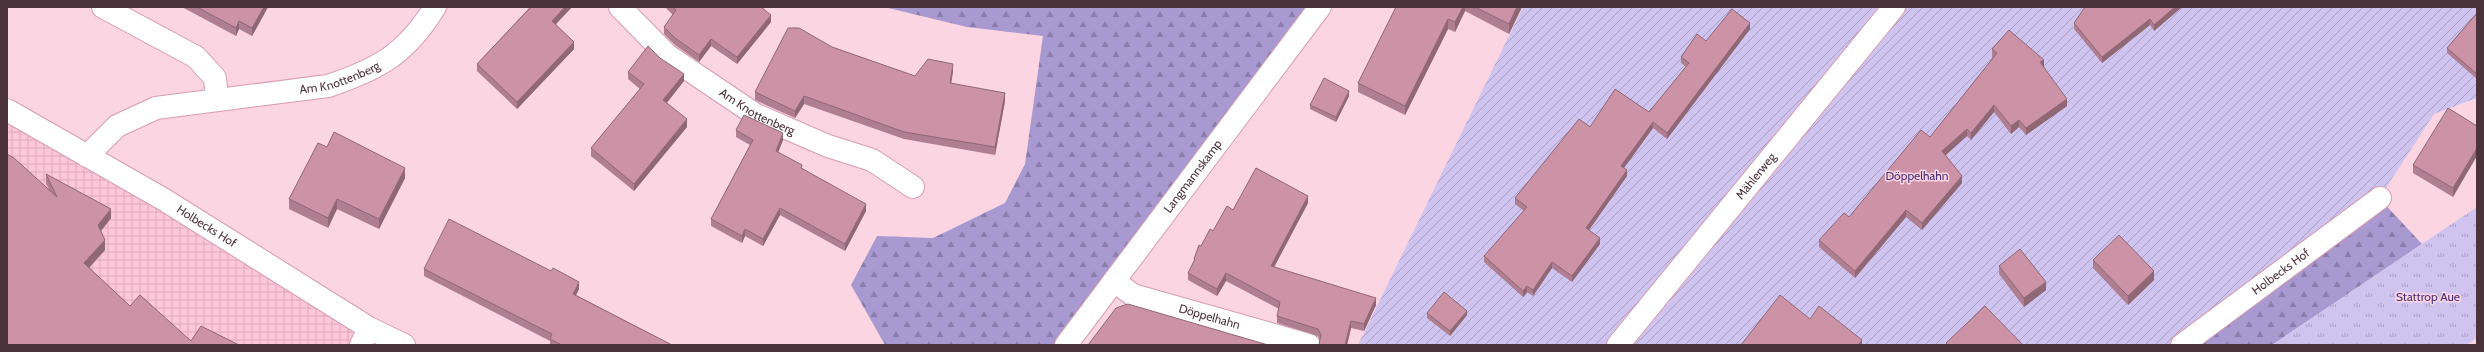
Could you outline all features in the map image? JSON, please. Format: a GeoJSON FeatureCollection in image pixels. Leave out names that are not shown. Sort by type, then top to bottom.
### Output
{"type":"FeatureCollection","features":[{"type":"Feature","properties":{"kind":"street"},"geometry":{"type":"LineString","coordinates":[[103,7],[196,57],[215,78],[218,100]]}},
{"type":"Feature","properties":{"kind":"street","name":"Am Knottenberg"},"geometry":{"type":"LineString","coordinates":[[87,156],[117,126],[156,108],[328,86],[353,78],[381,66],[404,48],[424,25],[435,7]]}},
{"type":"Feature","properties":{"kind":"street","name":"Am Knottenberg"},"geometry":{"type":"LineString","coordinates":[[620,7],[667,55],[756,115],[828,146],[872,160],[913,187]]}},
{"type":"Feature","properties":{"kind":"street","name":"Langmannskamp"},"geometry":{"type":"LineString","coordinates":[[1066,345],[1320,7]]}},
{"type":"Feature","properties":{"kind":"street","name":"Mählerweg"},"geometry":{"type":"LineString","coordinates":[[1618,345],[1894,7]]}},
{"type":"Feature","properties":{"kind":"street","name":"Holbecks Hof"},"geometry":{"type":"LineString","coordinates":[[7,110],[163,199],[365,336],[404,345]]}},
{"type":"Feature","properties":{"kind":"street","name":"Holbecks Hof"},"geometry":{"type":"LineString","coordinates":[[2182,345],[2380,198]]}},
{"type":"Feature","properties":{"kind":"street","name":"Döppelhahn"},"geometry":{"type":"LineString","coordinates":[[1114,281],[1133,294],[1309,345]]}},
{"type":"Feature","properties":{"kind":"shaded area"},"geometry":{"type":"Polygon","coordinates":[[[7,97],[98,173],[402,345],[7,345],[7,97]]]}},
{"type":"Feature","properties":{"kind":"green space"},"geometry":{"type":"Polygon","coordinates":[[[884,7],[1314,7],[1059,345],[885,345],[851,285],[877,236],[933,238],[1005,203],[1025,164],[1043,36],[967,27],[884,7]]]}},
{"type":"Feature","properties":{"kind":"green space","name":"Döppelhahn"},"geometry":{"type":"Polygon","coordinates":[[[1523,7],[2477,7],[2477,98],[2434,114],[2380,197],[2181,345],[1358,345],[1523,7]]]}},
{"type":"Feature","properties":{"kind":"green space"},"geometry":{"type":"Polygon","coordinates":[[[2380,199],[2422,244],[2272,345],[2183,345],[2380,199]]]}},
{"type":"Feature","properties":{"kind":"green space","name":"Stattrop Aue"},"geometry":{"type":"Polygon","coordinates":[[[2477,207],[2477,338],[2466,345],[2272,345],[2477,207]]]}},
{"type":"Feature","properties":{"kind":"building"},"geometry":{"type":"Polygon","coordinates":[[[197,7],[264,7],[252,28],[239,21],[236,28],[197,7]]]}},
{"type":"Feature","properties":{"kind":"building"},"geometry":{"type":"Polygon","coordinates":[[[531,7],[565,7],[552,21],[574,42],[517,102],[477,64],[531,7]]]}},
{"type":"Feature","properties":{"kind":"building"},"geometry":{"type":"Polygon","coordinates":[[[673,7],[761,7],[771,15],[737,57],[711,39],[699,55],[675,38],[664,27],[676,10],[673,7]]]}},
{"type":"Feature","properties":{"kind":"building"},"geometry":{"type":"Polygon","coordinates":[[[1396,7],[1463,7],[1455,22],[1448,19],[1405,106],[1358,83],[1396,7]]]}},
{"type":"Feature","properties":{"kind":"building"},"geometry":{"type":"Polygon","coordinates":[[[1475,7],[1517,7],[1509,24],[1475,7]]]}},
{"type":"Feature","properties":{"kind":"building"},"geometry":{"type":"Polygon","coordinates":[[[2085,7],[2175,7],[2154,25],[2150,19],[2102,57],[2074,23],[2085,7]]]}},
{"type":"Feature","properties":{"kind":"building"},"geometry":{"type":"Polygon","coordinates":[[[1732,9],[1750,23],[1667,133],[1653,122],[1621,166],[1627,170],[1586,228],[1600,238],[1572,276],[1552,262],[1533,290],[1527,286],[1523,291],[1484,256],[1527,207],[1515,198],[1579,119],[1590,127],[1615,89],[1649,112],[1689,63],[1681,57],[1697,34],[1706,41],[1732,9]]]}},
{"type":"Feature","properties":{"kind":"building"},"geometry":{"type":"Polygon","coordinates":[[[2477,13],[2477,74],[2447,48],[2477,13]]]}},
{"type":"Feature","properties":{"kind":"building"},"geometry":{"type":"Polygon","coordinates":[[[788,28],[799,28],[832,47],[915,76],[928,59],[953,64],[950,83],[1005,93],[995,147],[904,132],[804,96],[795,111],[755,92],[788,28]]]}},
{"type":"Feature","properties":{"kind":"building"},"geometry":{"type":"Polygon","coordinates":[[[2009,30],[2044,60],[2040,62],[2067,99],[2026,128],[2019,120],[2011,126],[1994,105],[1971,133],[1967,129],[1942,151],[1962,176],[1922,223],[1906,210],[1855,271],[1819,240],[1844,213],[1849,217],[1921,130],[1930,137],[1997,53],[1992,49],[2009,30]]]}},
{"type":"Feature","properties":{"kind":"building"},"geometry":{"type":"Polygon","coordinates":[[[648,46],[660,58],[684,74],[663,100],[687,119],[634,184],[591,148],[644,84],[628,72],[648,46]]]}},
{"type":"Feature","properties":{"kind":"building"},"geometry":{"type":"Polygon","coordinates":[[[1324,78],[1349,91],[1336,117],[1310,105],[1324,78]]]}},
{"type":"Feature","properties":{"kind":"building"},"geometry":{"type":"Polygon","coordinates":[[[2448,108],[2477,126],[2477,148],[2453,188],[2413,165],[2448,108]]]}},
{"type":"Feature","properties":{"kind":"building"},"geometry":{"type":"Polygon","coordinates":[[[744,115],[783,133],[776,151],[802,165],[801,168],[866,204],[845,244],[780,208],[763,239],[745,229],[742,236],[711,219],[753,140],[736,130],[744,115]]]}},
{"type":"Feature","properties":{"kind":"building"},"geometry":{"type":"Polygon","coordinates":[[[334,132],[405,168],[379,219],[337,199],[328,218],[289,199],[318,143],[327,147],[334,132]]]}},
{"type":"Feature","properties":{"kind":"building"},"geometry":{"type":"Polygon","coordinates":[[[7,154],[14,158],[57,197],[46,174],[111,209],[98,225],[105,240],[84,263],[130,306],[140,295],[191,341],[201,326],[239,345],[7,345],[7,154]]]}},
{"type":"Feature","properties":{"kind":"building"},"geometry":{"type":"Polygon","coordinates":[[[1256,168],[1308,196],[1271,266],[1376,298],[1364,324],[1351,321],[1345,345],[1319,344],[1321,335],[1318,329],[1277,316],[1280,302],[1226,273],[1217,289],[1188,273],[1195,259],[1199,245],[1201,246],[1210,229],[1213,231],[1227,206],[1233,210],[1256,168]]]}},
{"type":"Feature","properties":{"kind":"building"},"geometry":{"type":"Polygon","coordinates":[[[449,219],[551,271],[553,268],[579,282],[573,294],[672,345],[562,345],[550,339],[552,334],[424,269],[449,219]]]}},
{"type":"Feature","properties":{"kind":"building"},"geometry":{"type":"Polygon","coordinates":[[[2119,235],[2154,271],[2128,296],[2093,260],[2119,235]]]}},
{"type":"Feature","properties":{"kind":"building"},"geometry":{"type":"Polygon","coordinates":[[[2020,249],[2046,282],[2024,298],[1999,266],[2020,249]]]}},
{"type":"Feature","properties":{"kind":"building"},"geometry":{"type":"Polygon","coordinates":[[[1444,292],[1467,311],[1450,331],[1427,313],[1444,292]]]}},
{"type":"Feature","properties":{"kind":"building"},"geometry":{"type":"Polygon","coordinates":[[[1780,295],[1810,319],[1819,306],[1862,340],[1858,345],[1741,345],[1780,295]]]}},
{"type":"Feature","properties":{"kind":"building"},"geometry":{"type":"Polygon","coordinates":[[[1128,304],[1268,345],[1088,345],[1116,308],[1128,304]]]}},
{"type":"Feature","properties":{"kind":"building"},"geometry":{"type":"Polygon","coordinates":[[[1985,306],[2023,345],[1948,345],[1946,343],[1985,306]]]}}]}
